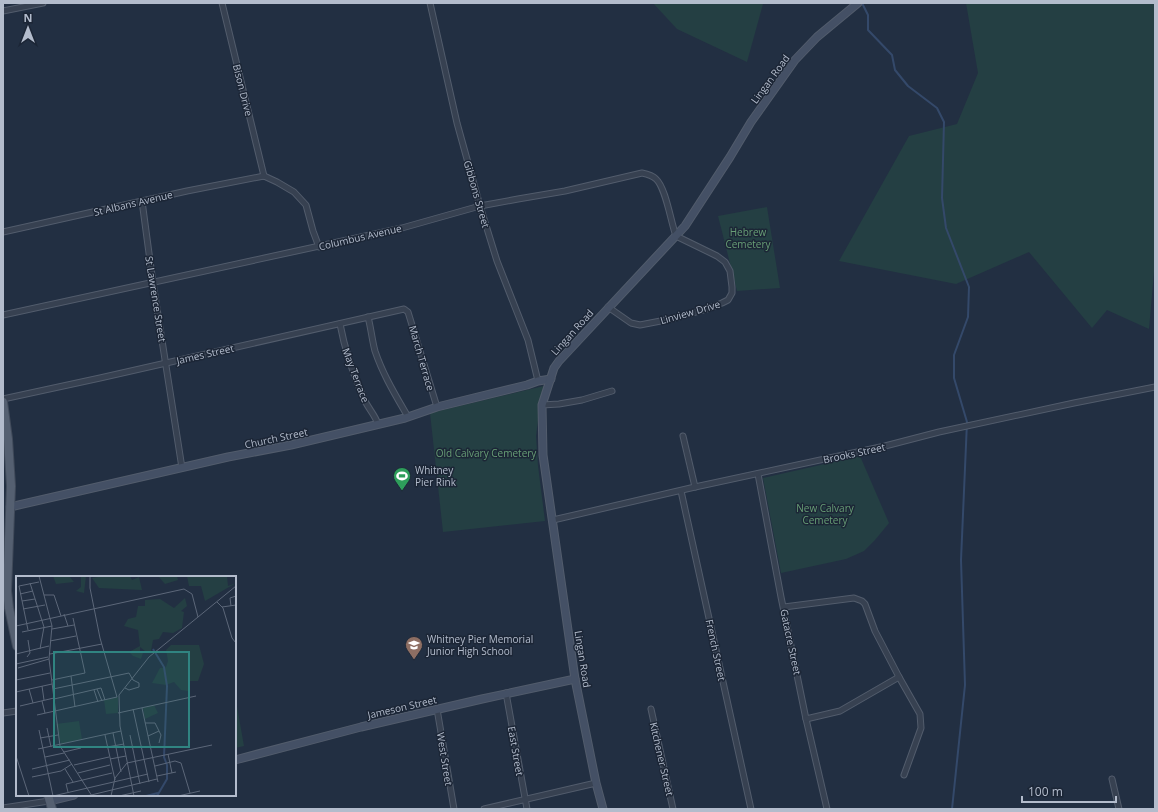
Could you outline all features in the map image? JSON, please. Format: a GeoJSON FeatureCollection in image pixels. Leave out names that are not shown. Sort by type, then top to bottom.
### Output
{"type":"FeatureCollection","features":[{"type":"Feature","properties":{"kind":"main road"},"geometry":{"type":"LineString","coordinates":[[3,400],[11,486],[7,507],[7,591],[16,641]]}},
{"type":"Feature","properties":{"kind":"main road"},"geometry":{"type":"LineString","coordinates":[[48,798],[52,809]]}},
{"type":"Feature","properties":{"kind":"street"},"geometry":{"type":"LineString","coordinates":[[3,11],[43,3]]}},
{"type":"Feature","properties":{"kind":"street","name":"Bison Drive"},"geometry":{"type":"LineString","coordinates":[[222,3],[264,176]]}},
{"type":"Feature","properties":{"kind":"street","name":"Gibbons Street"},"geometry":{"type":"LineString","coordinates":[[430,3],[457,123],[480,206],[497,261],[528,340],[538,381]]}},
{"type":"Feature","properties":{"kind":"street","name":"Lingan Road"},"geometry":{"type":"LineString","coordinates":[[603,809],[596,783],[575,679],[543,455],[542,405],[554,368],[559,361],[685,226],[698,208],[751,122],[795,60],[817,37],[858,3]]}},
{"type":"Feature","properties":{"kind":"street","name":"Columbus Avenue"},"geometry":{"type":"LineString","coordinates":[[3,315],[319,247],[402,228],[480,206],[559,192],[642,173],[656,178],[660,185],[668,206],[676,236]]}},
{"type":"Feature","properties":{"kind":"street"},"geometry":{"type":"LineString","coordinates":[[264,176],[294,192],[306,205],[319,247]]}},
{"type":"Feature","properties":{"kind":"street","name":"St Albans Avenue"},"geometry":{"type":"LineString","coordinates":[[3,232],[187,191],[264,176]]}},
{"type":"Feature","properties":{"kind":"street","name":"St Lawrence Street"},"geometry":{"type":"LineString","coordinates":[[142,201],[182,468]]}},
{"type":"Feature","properties":{"kind":"street","name":"Linview Drive"},"geometry":{"type":"LineString","coordinates":[[608,307],[631,323],[640,325],[707,309],[728,300],[732,293],[732,286],[730,271],[725,262],[717,256],[676,236]]}},
{"type":"Feature","properties":{"kind":"street","name":"James Street"},"geometry":{"type":"LineString","coordinates":[[3,400],[403,309],[407,310]]}},
{"type":"Feature","properties":{"kind":"street","name":"March Terrace"},"geometry":{"type":"LineString","coordinates":[[407,310],[437,407]]}},
{"type":"Feature","properties":{"kind":"street"},"geometry":{"type":"LineString","coordinates":[[368,317],[374,344],[387,381],[408,417]]}},
{"type":"Feature","properties":{"kind":"street","name":"May Terrace"},"geometry":{"type":"LineString","coordinates":[[340,324],[346,354],[365,401],[378,424]]}},
{"type":"Feature","properties":{"kind":"street","name":"Church Street"},"geometry":{"type":"LineString","coordinates":[[7,507],[291,445],[408,417],[437,407],[551,379]]}},
{"type":"Feature","properties":{"kind":"street","name":"Brooks Street"},"geometry":{"type":"LineString","coordinates":[[553,520],[681,490],[885,446],[939,432],[1155,387]]}},
{"type":"Feature","properties":{"kind":"street"},"geometry":{"type":"LineString","coordinates":[[542,405],[560,404],[582,400],[612,391]]}},
{"type":"Feature","properties":{"kind":"street"},"geometry":{"type":"LineString","coordinates":[[683,436],[695,487]]}},
{"type":"Feature","properties":{"kind":"street","name":"Gatacre Street"},"geometry":{"type":"LineString","coordinates":[[758,474],[806,719],[827,809]]}},
{"type":"Feature","properties":{"kind":"street","name":"French Street"},"geometry":{"type":"LineString","coordinates":[[681,490],[751,809]]}},
{"type":"Feature","properties":{"kind":"street"},"geometry":{"type":"LineString","coordinates":[[784,607],[850,598],[858,599],[865,604],[875,631],[920,714],[921,728],[904,775]]}},
{"type":"Feature","properties":{"kind":"street"},"geometry":{"type":"LineString","coordinates":[[806,719],[840,711],[899,677]]}},
{"type":"Feature","properties":{"kind":"street","name":"Jameson Street"},"geometry":{"type":"LineString","coordinates":[[236,760],[361,727],[506,693],[575,679]]}},
{"type":"Feature","properties":{"kind":"street","name":"East Street"},"geometry":{"type":"LineString","coordinates":[[506,693],[527,809]]}},
{"type":"Feature","properties":{"kind":"street","name":"West Street"},"geometry":{"type":"LineString","coordinates":[[437,709],[454,809]]}},
{"type":"Feature","properties":{"kind":"street","name":"Kitchener Street"},"geometry":{"type":"LineString","coordinates":[[651,709],[671,809]]}},
{"type":"Feature","properties":{"kind":"street"},"geometry":{"type":"LineString","coordinates":[[3,713],[16,710]]}},
{"type":"Feature","properties":{"kind":"street"},"geometry":{"type":"LineString","coordinates":[[1112,779],[1119,809]]}},
{"type":"Feature","properties":{"kind":"street"},"geometry":{"type":"LineString","coordinates":[[484,809],[596,783]]}},
{"type":"Feature","properties":{"kind":"street"},"geometry":{"type":"LineString","coordinates":[[3,808],[48,798],[65,796]]}},
{"type":"Feature","properties":{"kind":"green space"},"geometry":{"type":"Polygon","coordinates":[[[653,3],[763,4],[747,62],[677,29],[653,3]]]}},
{"type":"Feature","properties":{"kind":"green space"},"geometry":{"type":"Polygon","coordinates":[[[966,3],[1155,3],[1155,261],[1149,329],[1107,310],[1092,328],[1029,252],[956,284],[839,261],[909,136],[957,124],[978,73],[966,3]]]}},
{"type":"Feature","properties":{"kind":"green space","name":"Hebrew Cemetery"},"geometry":{"type":"Polygon","coordinates":[[[767,207],[780,288],[737,291],[718,216],[767,207]]]}},
{"type":"Feature","properties":{"kind":"green space","name":"Old Calvary Cemetery"},"geometry":{"type":"Polygon","coordinates":[[[548,385],[540,406],[536,436],[545,521],[443,532],[430,413],[548,385]]]}},
{"type":"Feature","properties":{"kind":"green space","name":"New Calvary Cemetery"},"geometry":{"type":"Polygon","coordinates":[[[860,456],[889,523],[864,551],[846,559],[781,573],[763,478],[860,456]]]}},
{"type":"Feature","properties":{"kind":"green space"},"geometry":{"type":"Polygon","coordinates":[[[236,701],[244,746],[236,748],[236,701]]]}},
{"type":"Feature","properties":{"kind":"waterway"},"geometry":{"type":"LineString","coordinates":[[862,3],[868,15],[868,30],[892,55],[895,70],[908,86],[937,108],[944,122],[942,198],[946,228],[969,287],[968,317],[954,355],[954,378],[967,422],[961,560],[965,685],[952,809]]}},
{"type":"Feature","properties":{"kind":"place","name":"Whitney Pier Rink"},"geometry":{"type":"Point","coordinates":[402,491]}},
{"type":"Feature","properties":{"kind":"place","name":"Whitney Pier Memorial Junior High School"},"geometry":{"type":"Point","coordinates":[414,660]}}]}
